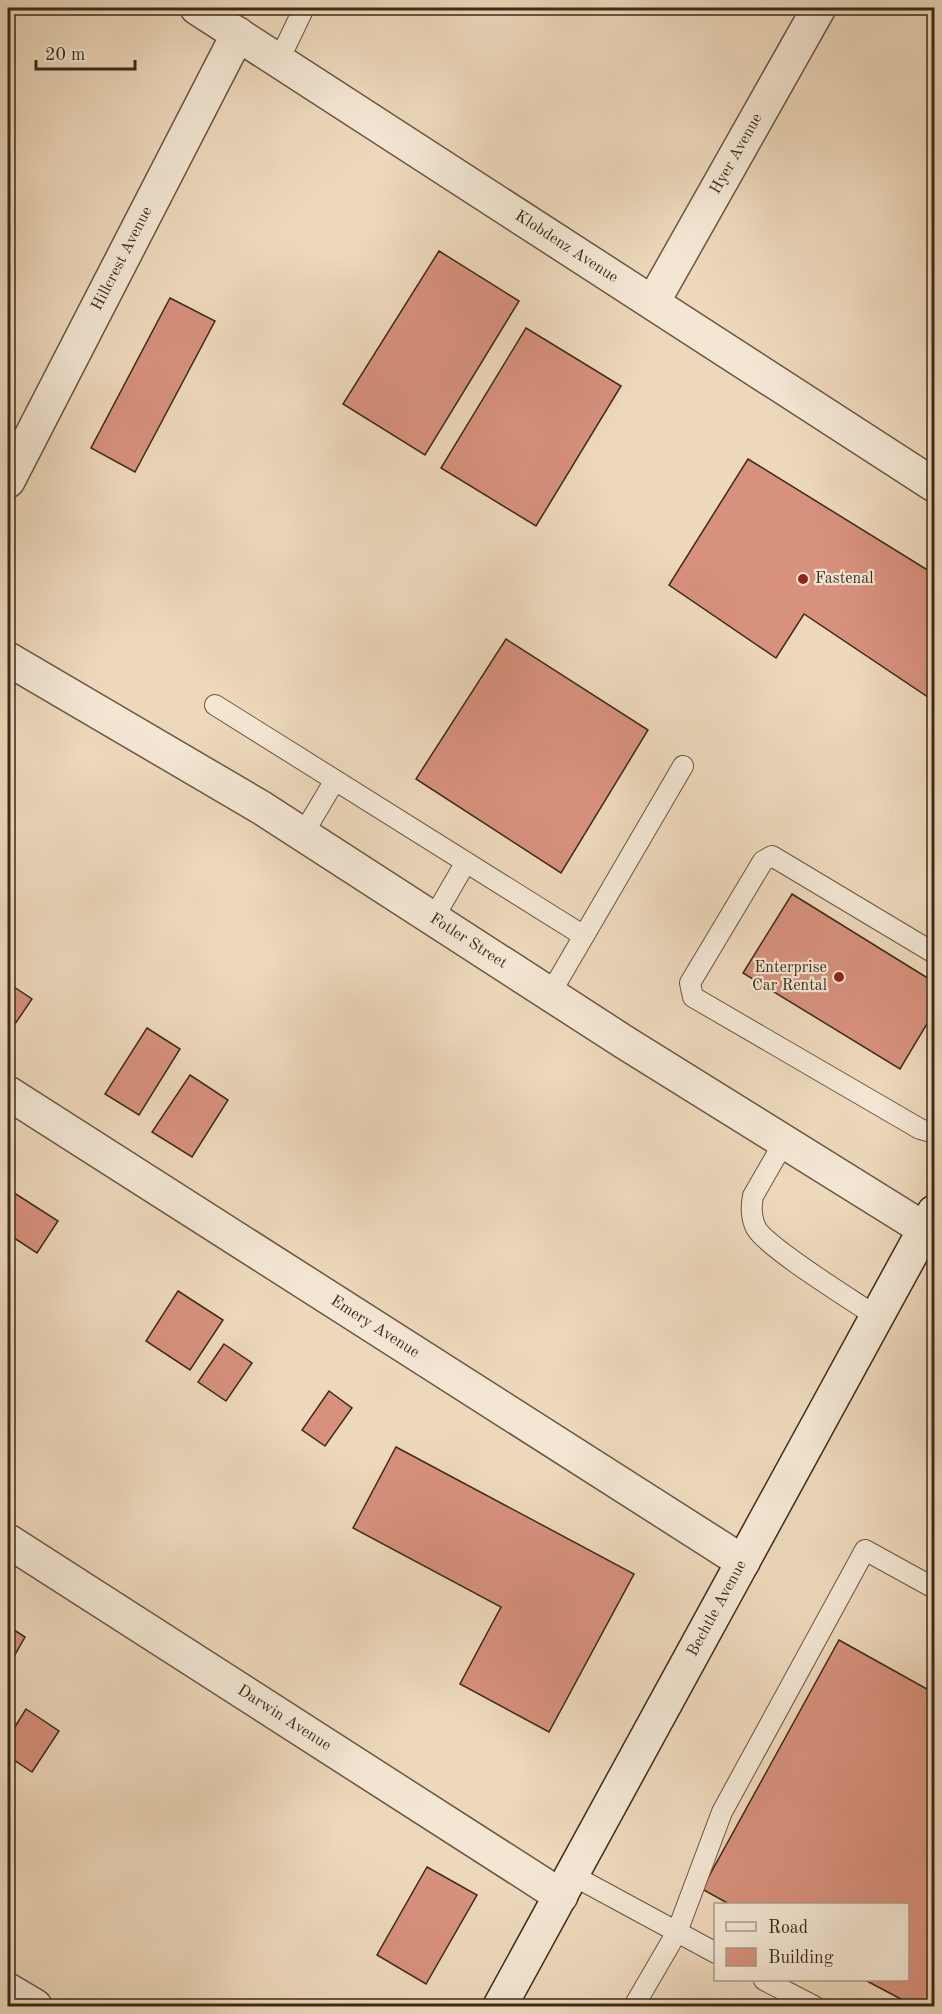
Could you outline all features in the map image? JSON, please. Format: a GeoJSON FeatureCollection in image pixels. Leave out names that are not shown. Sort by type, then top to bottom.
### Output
{"type":"FeatureCollection","features":[{"type":"Feature","properties":{"kind":"street","name":"Klobdenz Avenue"},"geometry":{"type":"LineString","coordinates":[[197,8],[934,485]]}},
{"type":"Feature","properties":{"kind":"street","name":"Hyer Avenue"},"geometry":{"type":"LineString","coordinates":[[653,302],[819,8]]}},
{"type":"Feature","properties":{"kind":"street","name":"Hillcrest Avenue"},"geometry":{"type":"LineString","coordinates":[[8,481],[238,34]]}},
{"type":"Feature","properties":{"kind":"street","name":"Fotler Street"},"geometry":{"type":"LineString","coordinates":[[8,659],[303,834],[784,1142],[931,1226]]}},
{"type":"Feature","properties":{"kind":"street","name":"Emery Avenue"},"geometry":{"type":"LineString","coordinates":[[8,1093],[743,1562]]}},
{"type":"Feature","properties":{"kind":"street","name":"Bechtle Avenue"},"geometry":{"type":"LineString","coordinates":[[500,2007],[877,1317],[931,1226]]}},
{"type":"Feature","properties":{"kind":"street","name":"Darwin Avenue"},"geometry":{"type":"LineString","coordinates":[[8,1541],[567,1885]]}},
{"type":"Feature","properties":{"kind":"street"},"geometry":{"type":"LineString","coordinates":[[8,1990],[35,2007]]}},
{"type":"Feature","properties":{"kind":"lane"},"geometry":{"type":"LineString","coordinates":[[279,60],[304,8]]}},
{"type":"Feature","properties":{"kind":"lane"},"geometry":{"type":"LineString","coordinates":[[214,705],[584,936]]}},
{"type":"Feature","properties":{"kind":"lane"},"geometry":{"type":"LineString","coordinates":[[550,994],[683,766]]}},
{"type":"Feature","properties":{"kind":"lane"},"geometry":{"type":"LineString","coordinates":[[303,834],[335,780]]}},
{"type":"Feature","properties":{"kind":"lane"},"geometry":{"type":"LineString","coordinates":[[934,953],[772,856],[763,861],[690,983],[693,997],[920,1129],[934,1133]]}},
{"type":"Feature","properties":{"kind":"lane"},"geometry":{"type":"LineString","coordinates":[[433,919],[466,862]]}},
{"type":"Feature","properties":{"kind":"lane"},"geometry":{"type":"LineString","coordinates":[[784,1142],[753,1196],[751,1206],[756,1228],[771,1244],[877,1317]]}},
{"type":"Feature","properties":{"kind":"lane"},"geometry":{"type":"LineString","coordinates":[[634,2007],[677,1932],[722,1812],[865,1550],[934,1588]]}},
{"type":"Feature","properties":{"kind":"lane"},"geometry":{"type":"LineString","coordinates":[[567,1885],[677,1932],[714,1952]]}},
{"type":"Feature","properties":{"kind":"lane"},"geometry":{"type":"LineString","coordinates":[[766,1981],[814,2007]]}},
{"type":"Feature","properties":{"kind":"building"},"geometry":{"type":"Polygon","coordinates":[[[439,251],[519,301],[425,455],[343,404],[439,251]]]}},
{"type":"Feature","properties":{"kind":"building"},"geometry":{"type":"Polygon","coordinates":[[[170,298],[215,321],[135,472],[91,448],[170,298]]]}},
{"type":"Feature","properties":{"kind":"building"},"geometry":{"type":"Polygon","coordinates":[[[526,328],[621,386],[536,526],[441,468],[526,328]]]}},
{"type":"Feature","properties":{"kind":"building","name":"Fastenal"},"geometry":{"type":"Polygon","coordinates":[[[748,459],[934,574],[934,701],[804,614],[776,658],[669,585],[748,459]]]}},
{"type":"Feature","properties":{"kind":"building"},"geometry":{"type":"Polygon","coordinates":[[[506,639],[648,730],[561,873],[416,779],[506,639]]]}},
{"type":"Feature","properties":{"kind":"building","name":"Enterprise Car Rental"},"geometry":{"type":"Polygon","coordinates":[[[792,894],[934,982],[934,1012],[900,1069],[743,973],[792,894]]]}},
{"type":"Feature","properties":{"kind":"building"},"geometry":{"type":"Polygon","coordinates":[[[8,983],[32,999],[15,1024],[8,1019],[8,983]]]}},
{"type":"Feature","properties":{"kind":"building"},"geometry":{"type":"Polygon","coordinates":[[[147,1028],[180,1049],[139,1115],[105,1094],[147,1028]]]}},
{"type":"Feature","properties":{"kind":"building"},"geometry":{"type":"Polygon","coordinates":[[[190,1075],[228,1100],[192,1157],[152,1132],[190,1075]]]}},
{"type":"Feature","properties":{"kind":"building"},"geometry":{"type":"Polygon","coordinates":[[[8,1189],[58,1221],[37,1253],[8,1234],[8,1189]]]}},
{"type":"Feature","properties":{"kind":"building"},"geometry":{"type":"Polygon","coordinates":[[[178,1291],[223,1320],[190,1370],[146,1341],[178,1291]]]}},
{"type":"Feature","properties":{"kind":"building"},"geometry":{"type":"Polygon","coordinates":[[[224,1344],[252,1363],[226,1401],[198,1382],[224,1344]]]}},
{"type":"Feature","properties":{"kind":"building"},"geometry":{"type":"Polygon","coordinates":[[[329,1391],[352,1408],[325,1446],[302,1430],[329,1391]]]}},
{"type":"Feature","properties":{"kind":"building"},"geometry":{"type":"Polygon","coordinates":[[[396,1447],[634,1574],[549,1732],[460,1684],[501,1607],[353,1528],[396,1447]]]}},
{"type":"Feature","properties":{"kind":"building"},"geometry":{"type":"Polygon","coordinates":[[[8,1626],[25,1637],[8,1667],[8,1626]]]}},
{"type":"Feature","properties":{"kind":"building"},"geometry":{"type":"Polygon","coordinates":[[[839,1640],[934,1693],[934,2006],[914,2006],[867,1981],[909,1981],[909,1903],[727,1903],[702,1889],[839,1640]]]}},
{"type":"Feature","properties":{"kind":"building"},"geometry":{"type":"Polygon","coordinates":[[[26,1709],[59,1731],[32,1772],[8,1756],[8,1738],[26,1709]]]}},
{"type":"Feature","properties":{"kind":"building"},"geometry":{"type":"Polygon","coordinates":[[[427,1867],[477,1895],[426,1984],[377,1955],[427,1867]]]}},
{"type":"Feature","properties":{"kind":"place","name":"Fastenal"},"geometry":{"type":"Point","coordinates":[803,579]}},
{"type":"Feature","properties":{"kind":"place","name":"Enterprise Car Rental"},"geometry":{"type":"Point","coordinates":[839,977]}}]}
